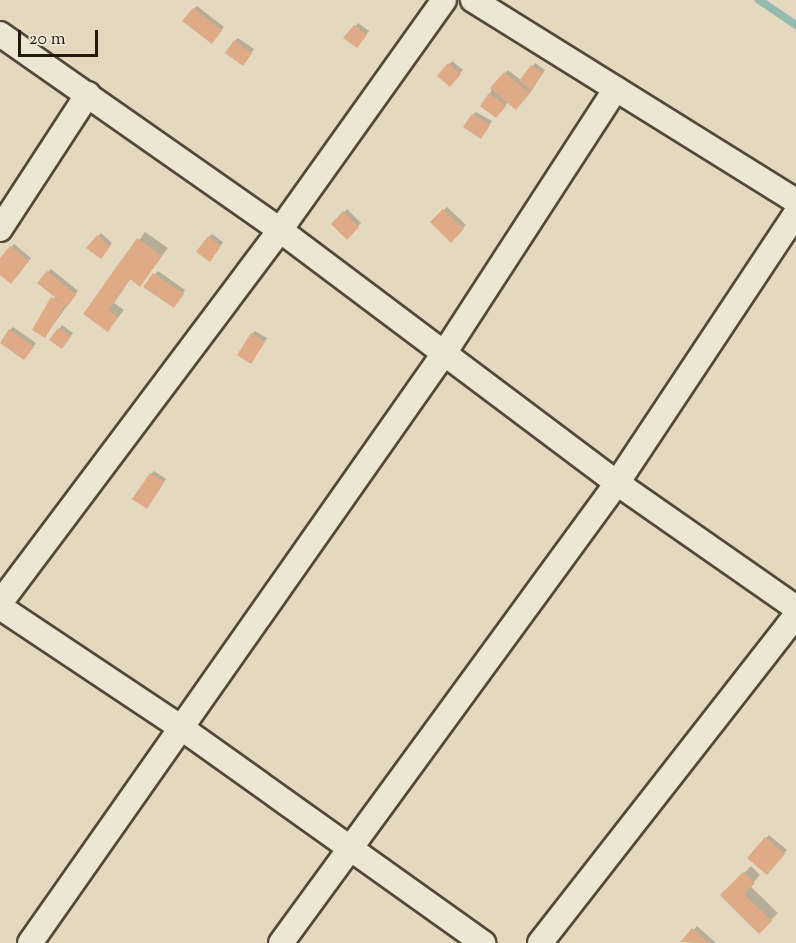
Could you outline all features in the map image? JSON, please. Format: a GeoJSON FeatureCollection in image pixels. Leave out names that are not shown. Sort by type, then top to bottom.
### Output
{"type":"FeatureCollection","features":[{"type":"Feature","properties":{"kind":"street"},"geometry":{"type":"LineString","coordinates":[[444,0],[279,230],[0,605],[183,729],[483,943]]}},
{"type":"Feature","properties":{"kind":"street"},"geometry":{"type":"LineString","coordinates":[[473,0],[796,201]]}},
{"type":"Feature","properties":{"kind":"street"},"geometry":{"type":"LineString","coordinates":[[0,34],[279,230],[617,483],[796,608]]}},
{"type":"Feature","properties":{"kind":"street"},"geometry":{"type":"LineString","coordinates":[[30,943],[183,729],[443,355],[616,89]]}},
{"type":"Feature","properties":{"kind":"street"},"geometry":{"type":"LineString","coordinates":[[0,229],[88,94]]}},
{"type":"Feature","properties":{"kind":"street"},"geometry":{"type":"LineString","coordinates":[[281,943],[617,483],[796,214]]}},
{"type":"Feature","properties":{"kind":"street"},"geometry":{"type":"LineString","coordinates":[[540,943],[796,615]]}},
{"type":"Feature","properties":{"kind":"building"},"geometry":{"type":"Polygon","coordinates":[[[193,8],[222,30],[212,44],[182,21],[193,8]]]}},
{"type":"Feature","properties":{"kind":"building"},"geometry":{"type":"Polygon","coordinates":[[[354,25],[367,35],[357,48],[343,38],[354,25]]]}},
{"type":"Feature","properties":{"kind":"building"},"geometry":{"type":"Polygon","coordinates":[[[234,40],[252,53],[243,66],[225,53],[234,40]]]}},
{"type":"Feature","properties":{"kind":"building"},"geometry":{"type":"Polygon","coordinates":[[[448,63],[461,74],[450,87],[437,76],[448,63]]]}},
{"type":"Feature","properties":{"kind":"building"},"geometry":{"type":"Polygon","coordinates":[[[531,65],[543,73],[531,90],[519,81],[531,65]]]}},
{"type":"Feature","properties":{"kind":"building"},"geometry":{"type":"Polygon","coordinates":[[[504,72],[530,93],[516,110],[490,88],[504,72]]]}},
{"type":"Feature","properties":{"kind":"building"},"geometry":{"type":"Polygon","coordinates":[[[489,93],[506,106],[496,118],[480,106],[489,93]]]}},
{"type":"Feature","properties":{"kind":"building"},"geometry":{"type":"Polygon","coordinates":[[[472,114],[490,125],[481,139],[463,127],[472,114]]]}},
{"type":"Feature","properties":{"kind":"building"},"geometry":{"type":"Polygon","coordinates":[[[443,209],[464,229],[451,243],[430,222],[443,209]]]}},
{"type":"Feature","properties":{"kind":"building"},"geometry":{"type":"Polygon","coordinates":[[[343,211],[359,227],[347,240],[331,224],[343,211]]]}},
{"type":"Feature","properties":{"kind":"building"},"geometry":{"type":"Polygon","coordinates":[[[97,235],[110,247],[101,259],[86,248],[97,235]]]}},
{"type":"Feature","properties":{"kind":"building"},"geometry":{"type":"Polygon","coordinates":[[[208,236],[221,246],[210,262],[196,252],[208,236]]]}},
{"type":"Feature","properties":{"kind":"building"},"geometry":{"type":"Polygon","coordinates":[[[137,238],[162,256],[140,287],[130,279],[108,310],[118,317],[108,332],[83,314],[137,238]]]}},
{"type":"Feature","properties":{"kind":"building"},"geometry":{"type":"Polygon","coordinates":[[[10,246],[29,261],[11,284],[0,275],[0,258],[10,246]]]}},
{"type":"Feature","properties":{"kind":"building"},"geometry":{"type":"Polygon","coordinates":[[[47,271],[76,295],[67,307],[37,283],[47,271]]]}},
{"type":"Feature","properties":{"kind":"building"},"geometry":{"type":"Polygon","coordinates":[[[153,273],[184,294],[174,308],[143,287],[153,273]]]}},
{"type":"Feature","properties":{"kind":"building"},"geometry":{"type":"Polygon","coordinates":[[[51,297],[65,305],[45,338],[32,330],[51,297]]]}},
{"type":"Feature","properties":{"kind":"building"},"geometry":{"type":"Polygon","coordinates":[[[58,328],[71,336],[62,349],[49,340],[58,328]]]}},
{"type":"Feature","properties":{"kind":"building"},"geometry":{"type":"Polygon","coordinates":[[[9,329],[34,347],[24,360],[0,343],[9,329]]]}},
{"type":"Feature","properties":{"kind":"building"},"geometry":{"type":"Polygon","coordinates":[[[251,333],[265,342],[251,364],[237,355],[251,333]]]}},
{"type":"Feature","properties":{"kind":"building"},"geometry":{"type":"Polygon","coordinates":[[[150,473],[164,482],[147,509],[132,499],[150,473]]]}},
{"type":"Feature","properties":{"kind":"building"},"geometry":{"type":"Polygon","coordinates":[[[765,837],[785,854],[767,875],[747,858],[765,837]]]}},
{"type":"Feature","properties":{"kind":"building"},"geometry":{"type":"Polygon","coordinates":[[[743,872],[755,883],[744,894],[772,921],[759,934],[720,895],[743,872]]]}},
{"type":"Feature","properties":{"kind":"building"},"geometry":{"type":"Polygon","coordinates":[[[692,928],[709,943],[680,942],[692,928]]]}},
{"type":"Feature","properties":{"kind":"waterway"},"geometry":{"type":"LineString","coordinates":[[759,0],[796,25]]}}]}
